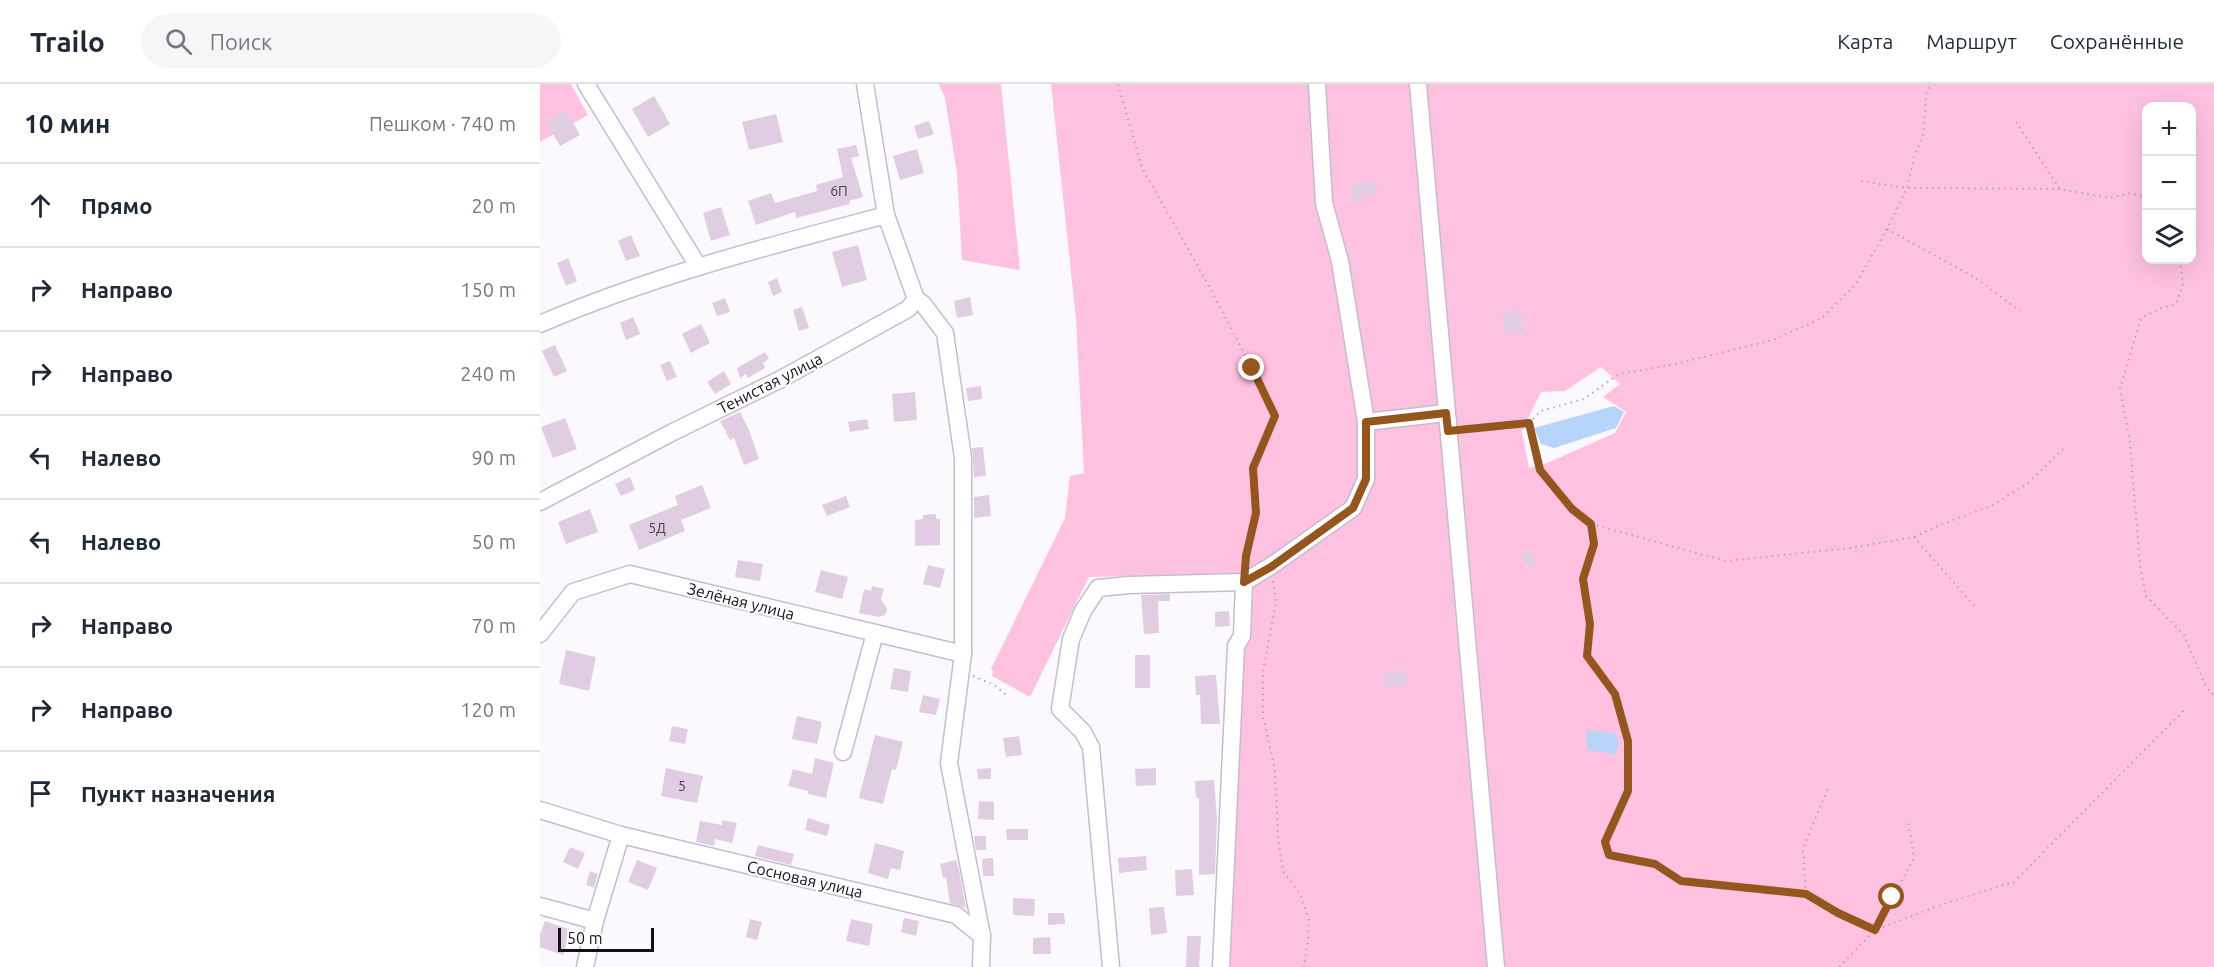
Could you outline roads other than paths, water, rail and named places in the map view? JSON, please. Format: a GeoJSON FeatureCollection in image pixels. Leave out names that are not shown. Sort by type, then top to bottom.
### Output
{"type":"FeatureCollection","features":[{"type":"Feature","properties":{"kind":"street"},"geometry":{"type":"LineString","coordinates":[[586,84],[698,266]]}},
{"type":"Feature","properties":{"kind":"street"},"geometry":{"type":"LineString","coordinates":[[865,84],[886,215],[915,299],[923,304],[945,333],[963,458],[963,654],[949,763],[982,936],[981,967]]}},
{"type":"Feature","properties":{"kind":"street"},"geometry":{"type":"LineString","coordinates":[[1111,967],[1090,747],[1083,732],[1060,709],[1071,639],[1083,611],[1098,588],[1244,582],[1271,567],[1353,508],[1366,479],[1366,422],[1340,261],[1324,202],[1317,84]]}},
{"type":"Feature","properties":{"kind":"street"},"geometry":{"type":"LineString","coordinates":[[1418,84],[1496,967]]}},
{"type":"Feature","properties":{"kind":"street"},"geometry":{"type":"LineString","coordinates":[[540,324],[584,305],[698,266],[886,215]]}},
{"type":"Feature","properties":{"kind":"street","name":"Тенистая улица"},"geometry":{"type":"LineString","coordinates":[[540,502],[673,432],[781,379],[908,309],[915,299]]}},
{"type":"Feature","properties":{"kind":"street"},"geometry":{"type":"LineString","coordinates":[[1366,422],[1446,413]]}},
{"type":"Feature","properties":{"kind":"street","name":"Зелёная улица"},"geometry":{"type":"LineString","coordinates":[[540,634],[573,592],[630,574],[963,654]]}},
{"type":"Feature","properties":{"kind":"street"},"geometry":{"type":"LineString","coordinates":[[1221,967],[1236,646],[1242,636],[1244,582]]}},
{"type":"Feature","properties":{"kind":"street"},"geometry":{"type":"LineString","coordinates":[[843,752],[875,633]]}},
{"type":"Feature","properties":{"kind":"street"},"geometry":{"type":"LineString","coordinates":[[540,810],[621,836],[595,921],[585,967]]}},
{"type":"Feature","properties":{"kind":"street","name":"Сосновая улица"},"geometry":{"type":"LineString","coordinates":[[621,836],[956,915],[982,936]]}},
{"type":"Feature","properties":{"kind":"street"},"geometry":{"type":"LineString","coordinates":[[540,906],[595,921]]}},
{"type":"Feature","properties":{"kind":"water"},"geometry":{"type":"Polygon","coordinates":[[[1614,406],[1624,412],[1616,428],[1554,448],[1541,444],[1534,428],[1614,406]]]}},
{"type":"Feature","properties":{"kind":"water"},"geometry":{"type":"Polygon","coordinates":[[[1586,731],[1614,733],[1619,743],[1616,754],[1587,750],[1586,731]]]}}]}
